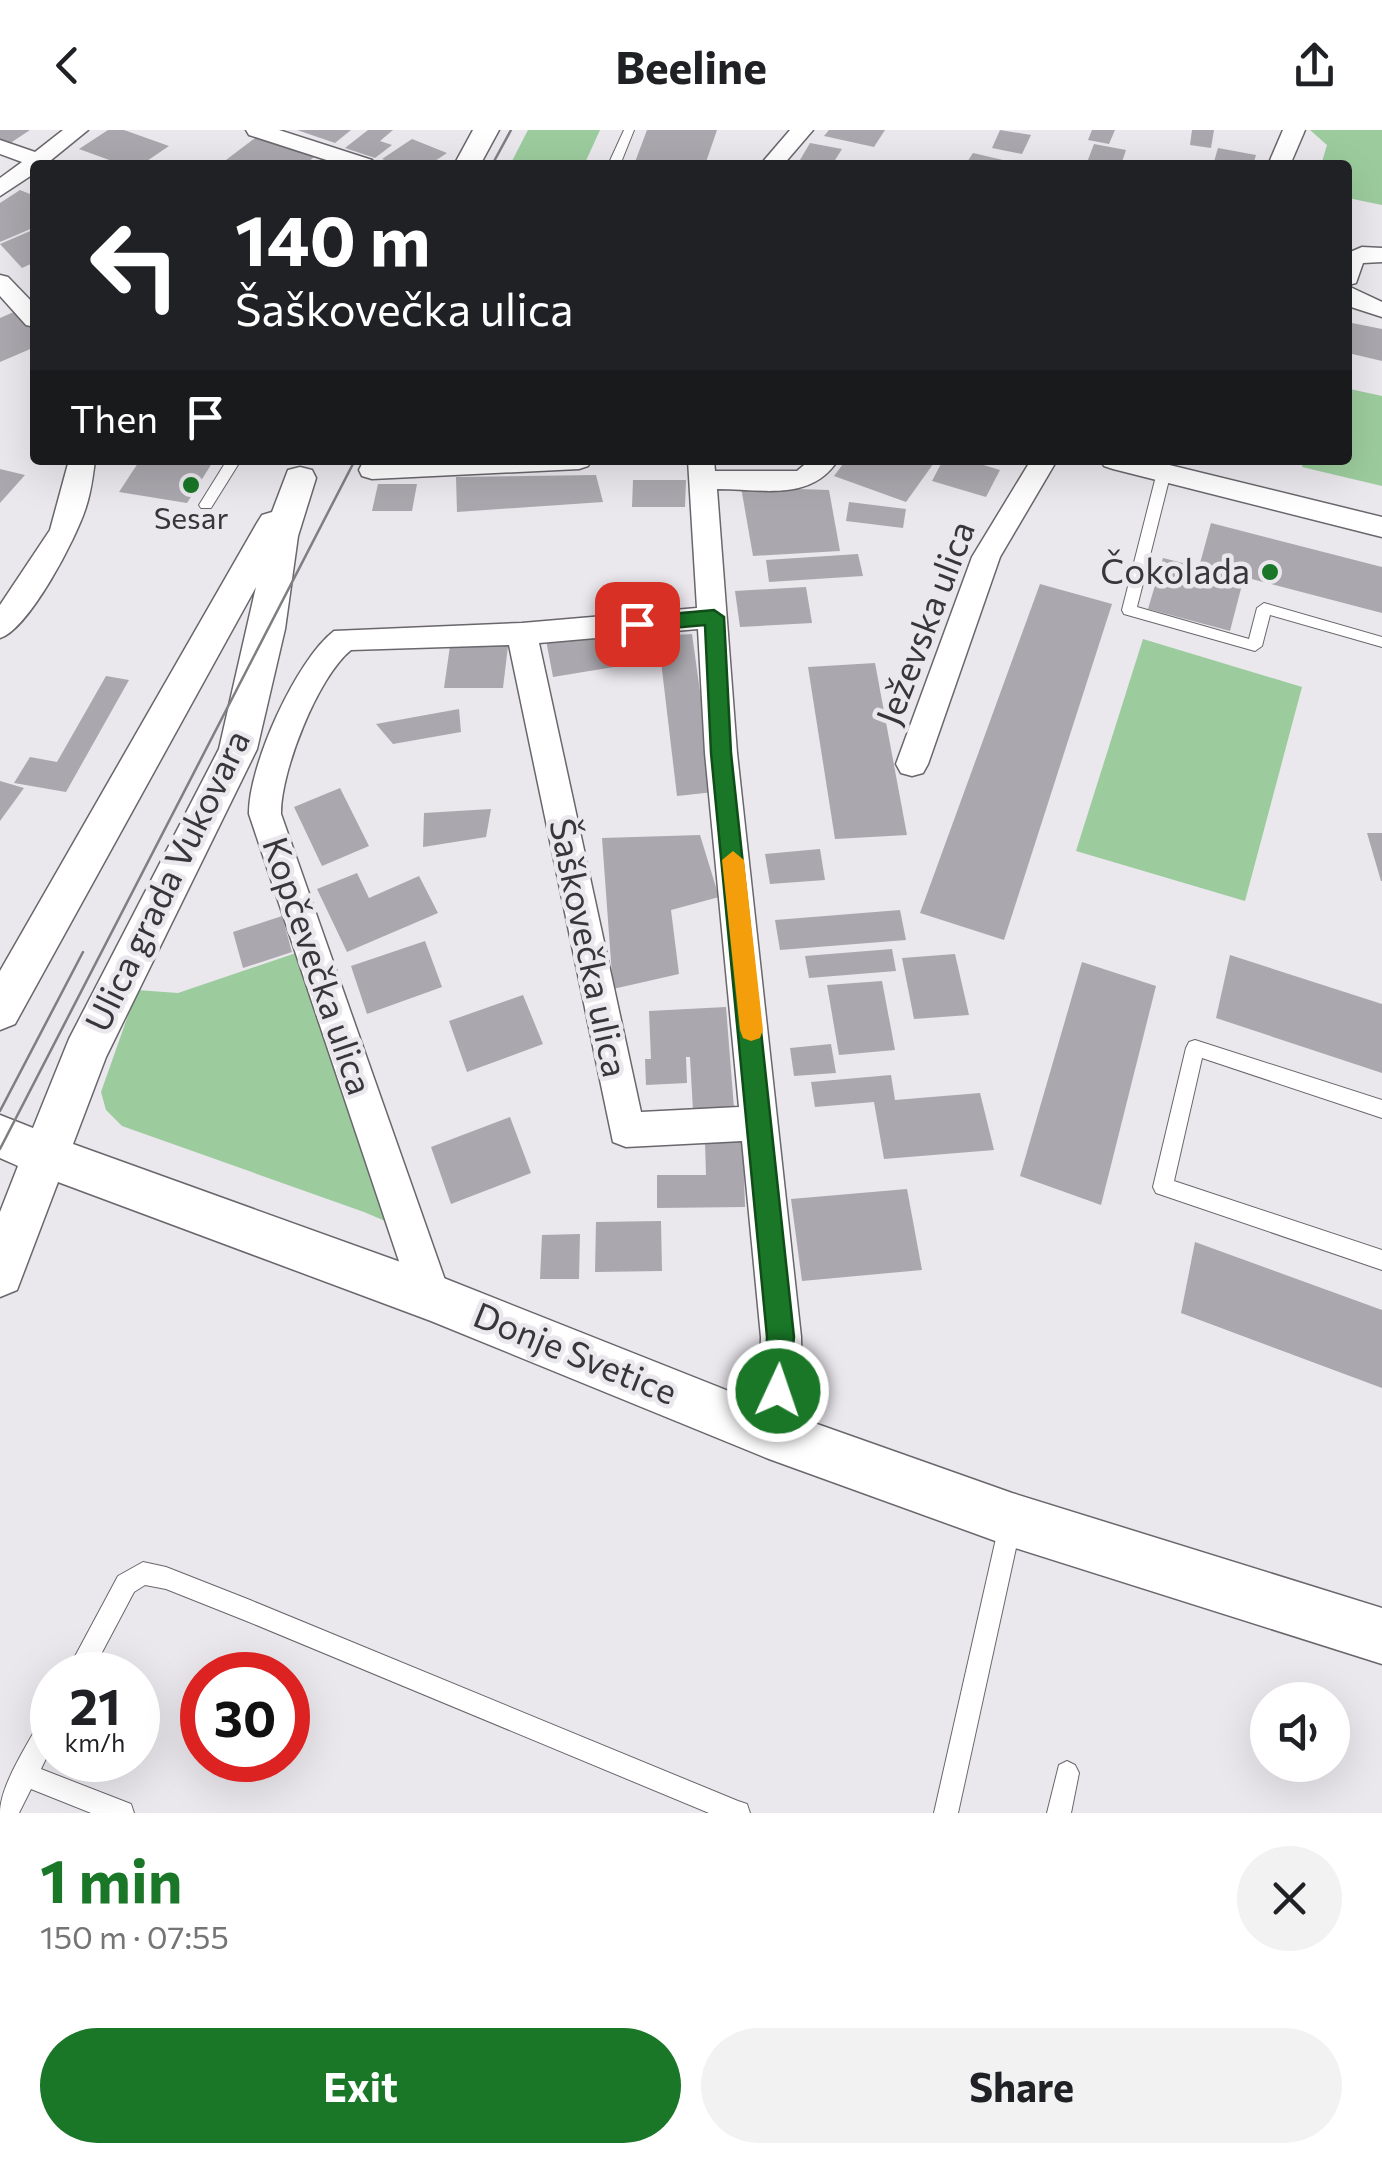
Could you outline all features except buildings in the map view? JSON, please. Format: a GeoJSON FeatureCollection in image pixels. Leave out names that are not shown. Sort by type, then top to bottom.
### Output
{"type":"FeatureCollection","features":[{"type":"Feature","properties":{"kind":"street"},"geometry":{"type":"LineString","coordinates":[[0,147],[35,159],[77,130]]}},
{"type":"Feature","properties":{"kind":"street"},"geometry":{"type":"LineString","coordinates":[[257,130],[349,160]]}},
{"type":"Feature","properties":{"kind":"street"},"geometry":{"type":"LineString","coordinates":[[470,160],[486,130]]}},
{"type":"Feature","properties":{"kind":"street"},"geometry":{"type":"LineString","coordinates":[[1268,130],[1294,133],[1282,160]]}},
{"type":"Feature","properties":{"kind":"street"},"geometry":{"type":"LineString","coordinates":[[773,160],[790,135]]}},
{"type":"Feature","properties":{"kind":"street"},"geometry":{"type":"LineString","coordinates":[[0,189],[30,163]]}},
{"type":"Feature","properties":{"kind":"street"},"geometry":{"type":"LineString","coordinates":[[1352,260],[1362,254],[1382,255]]}},
{"type":"Feature","properties":{"kind":"street"},"geometry":{"type":"LineString","coordinates":[[5,296],[30,316]]}},
{"type":"Feature","properties":{"kind":"street"},"geometry":{"type":"LineString","coordinates":[[1352,298],[1382,310]]}},
{"type":"Feature","properties":{"kind":"street"},"geometry":{"type":"LineString","coordinates":[[0,627],[55,551],[78,498],[81,465]]}},
{"type":"Feature","properties":{"kind":"street"},"geometry":{"type":"LineString","coordinates":[[372,470],[476,465]]}},
{"type":"Feature","properties":{"kind":"street"},"geometry":{"type":"LineString","coordinates":[[770,1433],[781,1372],[780,1337],[721,753],[702,470],[799,480],[812,475],[821,465]]}},
{"type":"Feature","properties":{"kind":"street","name":"Ježevska ulica"},"geometry":{"type":"LineString","coordinates":[[912,764],[986,557],[1041,465]]}},
{"type":"Feature","properties":{"kind":"street"},"geometry":{"type":"LineString","coordinates":[[1134,465],[1382,526]]}},
{"type":"Feature","properties":{"kind":"street","name":"Ulica grada Vukovara"},"geometry":{"type":"LineString","coordinates":[[0,1010],[305,469]]}},
{"type":"Feature","properties":{"kind":"street","name":"Ulica grada Vukovara"},"geometry":{"type":"LineString","coordinates":[[0,1273],[85,1054],[238,750],[267,630],[281,536],[305,469]]}},
{"type":"Feature","properties":{"kind":"street"},"geometry":{"type":"LineString","coordinates":[[522,634],[714,617]]}},
{"type":"Feature","properties":{"kind":"street","name":"Kopčevečka ulica"},"geometry":{"type":"LineString","coordinates":[[431,1297],[265,814],[265,792],[299,708],[336,641],[522,634]]}},
{"type":"Feature","properties":{"kind":"street","name":"Šaškovečka ulica"},"geometry":{"type":"LineString","coordinates":[[522,634],[626,1130],[761,1122]]}},
{"type":"Feature","properties":{"kind":"street","name":"Donje Svetice"},"geometry":{"type":"LineString","coordinates":[[0,1136],[119,1186],[431,1297],[770,1433],[1012,1520],[1382,1636]]}},
{"type":"Feature","properties":{"kind":"lane"},"geometry":{"type":"LineString","coordinates":[[616,160],[629,130]]}},
{"type":"Feature","properties":{"kind":"lane"},"geometry":{"type":"LineString","coordinates":[[206,505],[231,465]]}},
{"type":"Feature","properties":{"kind":"lane"},"geometry":{"type":"LineString","coordinates":[[1164,472],[1129,610],[1255,646],[1264,608],[1382,642]]}},
{"type":"Feature","properties":{"kind":"lane"},"geometry":{"type":"LineString","coordinates":[[1382,1109],[1196,1048],[1163,1187],[1382,1260]]}},
{"type":"Feature","properties":{"kind":"lane"},"geometry":{"type":"LineString","coordinates":[[946,1813],[1012,1520]]}},
{"type":"Feature","properties":{"kind":"lane"},"geometry":{"type":"LineString","coordinates":[[89,1652],[126,1584],[143,1573],[234,1604],[738,1813]]}},
{"type":"Feature","properties":{"kind":"lane"},"geometry":{"type":"LineString","coordinates":[[6,1813],[30,1766]]}},
{"type":"Feature","properties":{"kind":"lane"},"geometry":{"type":"LineString","coordinates":[[1059,1813],[1067,1773]]}},
{"type":"Feature","properties":{"kind":"lane"},"geometry":{"type":"LineString","coordinates":[[25,1776],[122,1813]]}},
{"type":"Feature","properties":{"kind":"green space"},"geometry":{"type":"Polygon","coordinates":[[[528,130],[600,130],[586,160],[513,160],[528,130]]]}},
{"type":"Feature","properties":{"kind":"green space"},"geometry":{"type":"Polygon","coordinates":[[[1310,130],[1382,130],[1382,205],[1352,199],[1352,160],[1322,160],[1327,145],[1310,130]]]}},
{"type":"Feature","properties":{"kind":"green space"},"geometry":{"type":"Polygon","coordinates":[[[1352,389],[1382,396],[1382,486],[1302,467],[1352,465],[1352,389]]]}},
{"type":"Feature","properties":{"kind":"green space"},"geometry":{"type":"Polygon","coordinates":[[[1143,639],[1302,687],[1245,901],[1076,851],[1143,639]]]}},
{"type":"Feature","properties":{"kind":"green space"},"geometry":{"type":"Polygon","coordinates":[[[296,953],[396,1232],[389,1231],[385,1221],[364,1212],[122,1126],[106,1110],[101,1092],[137,990],[178,993],[296,953]]]}},
{"type":"Feature","properties":{"kind":"tram line"},"geometry":{"type":"LineString","coordinates":[[495,160],[511,130]]}},
{"type":"Feature","properties":{"kind":"tram line"},"geometry":{"type":"LineString","coordinates":[[0,1149],[352,465]]}},
{"type":"Feature","properties":{"kind":"tram line"},"geometry":{"type":"LineString","coordinates":[[0,1111],[83,952]]}},
{"type":"Feature","properties":{"kind":"slow traffic"},"geometry":{"type":"LineString","coordinates":[[733,860],[751,1030]]}},
{"type":"Feature","properties":{"kind":"place","name":"Sesar"},"geometry":{"type":"Point","coordinates":[191,485]}},
{"type":"Feature","properties":{"kind":"place","name":"Čokolada"},"geometry":{"type":"Point","coordinates":[1270,572]}},
{"type":"Feature","properties":{"kind":"route"},"geometry":{"type":"LineString","coordinates":[[637,624],[714,617],[721,753],[780,1337],[778,1391]]}}]}
